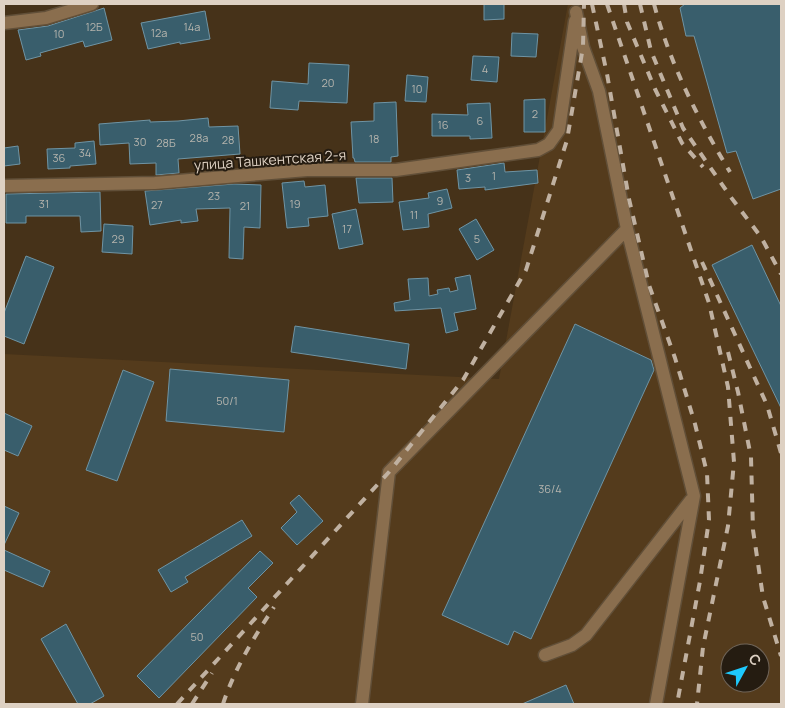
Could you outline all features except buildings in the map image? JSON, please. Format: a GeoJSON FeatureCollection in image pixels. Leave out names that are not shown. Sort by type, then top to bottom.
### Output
{"type":"FeatureCollection","features":[{"type":"Feature","properties":{"kind":"street"},"geometry":{"type":"LineString","coordinates":[[4,24],[46,18],[92,4]]}},
{"type":"Feature","properties":{"kind":"street"},"geometry":{"type":"LineString","coordinates":[[576,8],[583,47],[599,91],[627,229],[694,496],[656,704]]}},
{"type":"Feature","properties":{"kind":"street","name":"улица Ташкентская 2-я"},"geometry":{"type":"LineString","coordinates":[[4,186],[155,183],[307,170],[396,170],[538,150],[549,144],[559,130],[576,8]]}},
{"type":"Feature","properties":{"kind":"street"},"geometry":{"type":"LineString","coordinates":[[362,704],[388,472],[627,229]]}},
{"type":"Feature","properties":{"kind":"street"},"geometry":{"type":"LineString","coordinates":[[545,655],[572,645],[586,635],[694,496]]}},
{"type":"Feature","properties":{"kind":"shaded area"},"geometry":{"type":"Polygon","coordinates":[[[568,4],[781,4],[781,704],[4,704],[4,354],[499,379],[568,4]]]}},
{"type":"Feature","properties":{"kind":"railway"},"geometry":{"type":"LineString","coordinates":[[177,704],[389,472],[463,380],[526,270],[567,140],[583,47],[584,4]]}},
{"type":"Feature","properties":{"kind":"railway"},"geometry":{"type":"LineString","coordinates":[[592,4],[607,74],[629,199],[649,285],[675,358],[695,424],[707,473],[709,520],[700,581],[677,704]]}},
{"type":"Feature","properties":{"kind":"railway"},"geometry":{"type":"LineString","coordinates":[[607,4],[709,303],[728,387],[734,462],[728,526],[703,647],[697,704]]}},
{"type":"Feature","properties":{"kind":"railway"},"geometry":{"type":"LineString","coordinates":[[624,4],[627,22],[655,89],[682,143],[703,167]]}},
{"type":"Feature","properties":{"kind":"railway"},"geometry":{"type":"LineString","coordinates":[[640,4],[651,51],[683,128],[761,237],[781,274]]}},
{"type":"Feature","properties":{"kind":"railway"},"geometry":{"type":"LineString","coordinates":[[654,4],[668,48],[686,91],[730,172]]}},
{"type":"Feature","properties":{"kind":"railway"},"geometry":{"type":"LineString","coordinates":[[702,262],[767,405],[781,453]]}},
{"type":"Feature","properties":{"kind":"railway"},"geometry":{"type":"LineString","coordinates":[[728,352],[751,457],[753,530],[763,597],[781,656]]}},
{"type":"Feature","properties":{"kind":"railway"},"geometry":{"type":"LineString","coordinates":[[223,704],[245,654],[274,607]]}},
{"type":"Feature","properties":{"kind":"railway"},"geometry":{"type":"LineString","coordinates":[[192,704],[212,673]]}}]}
